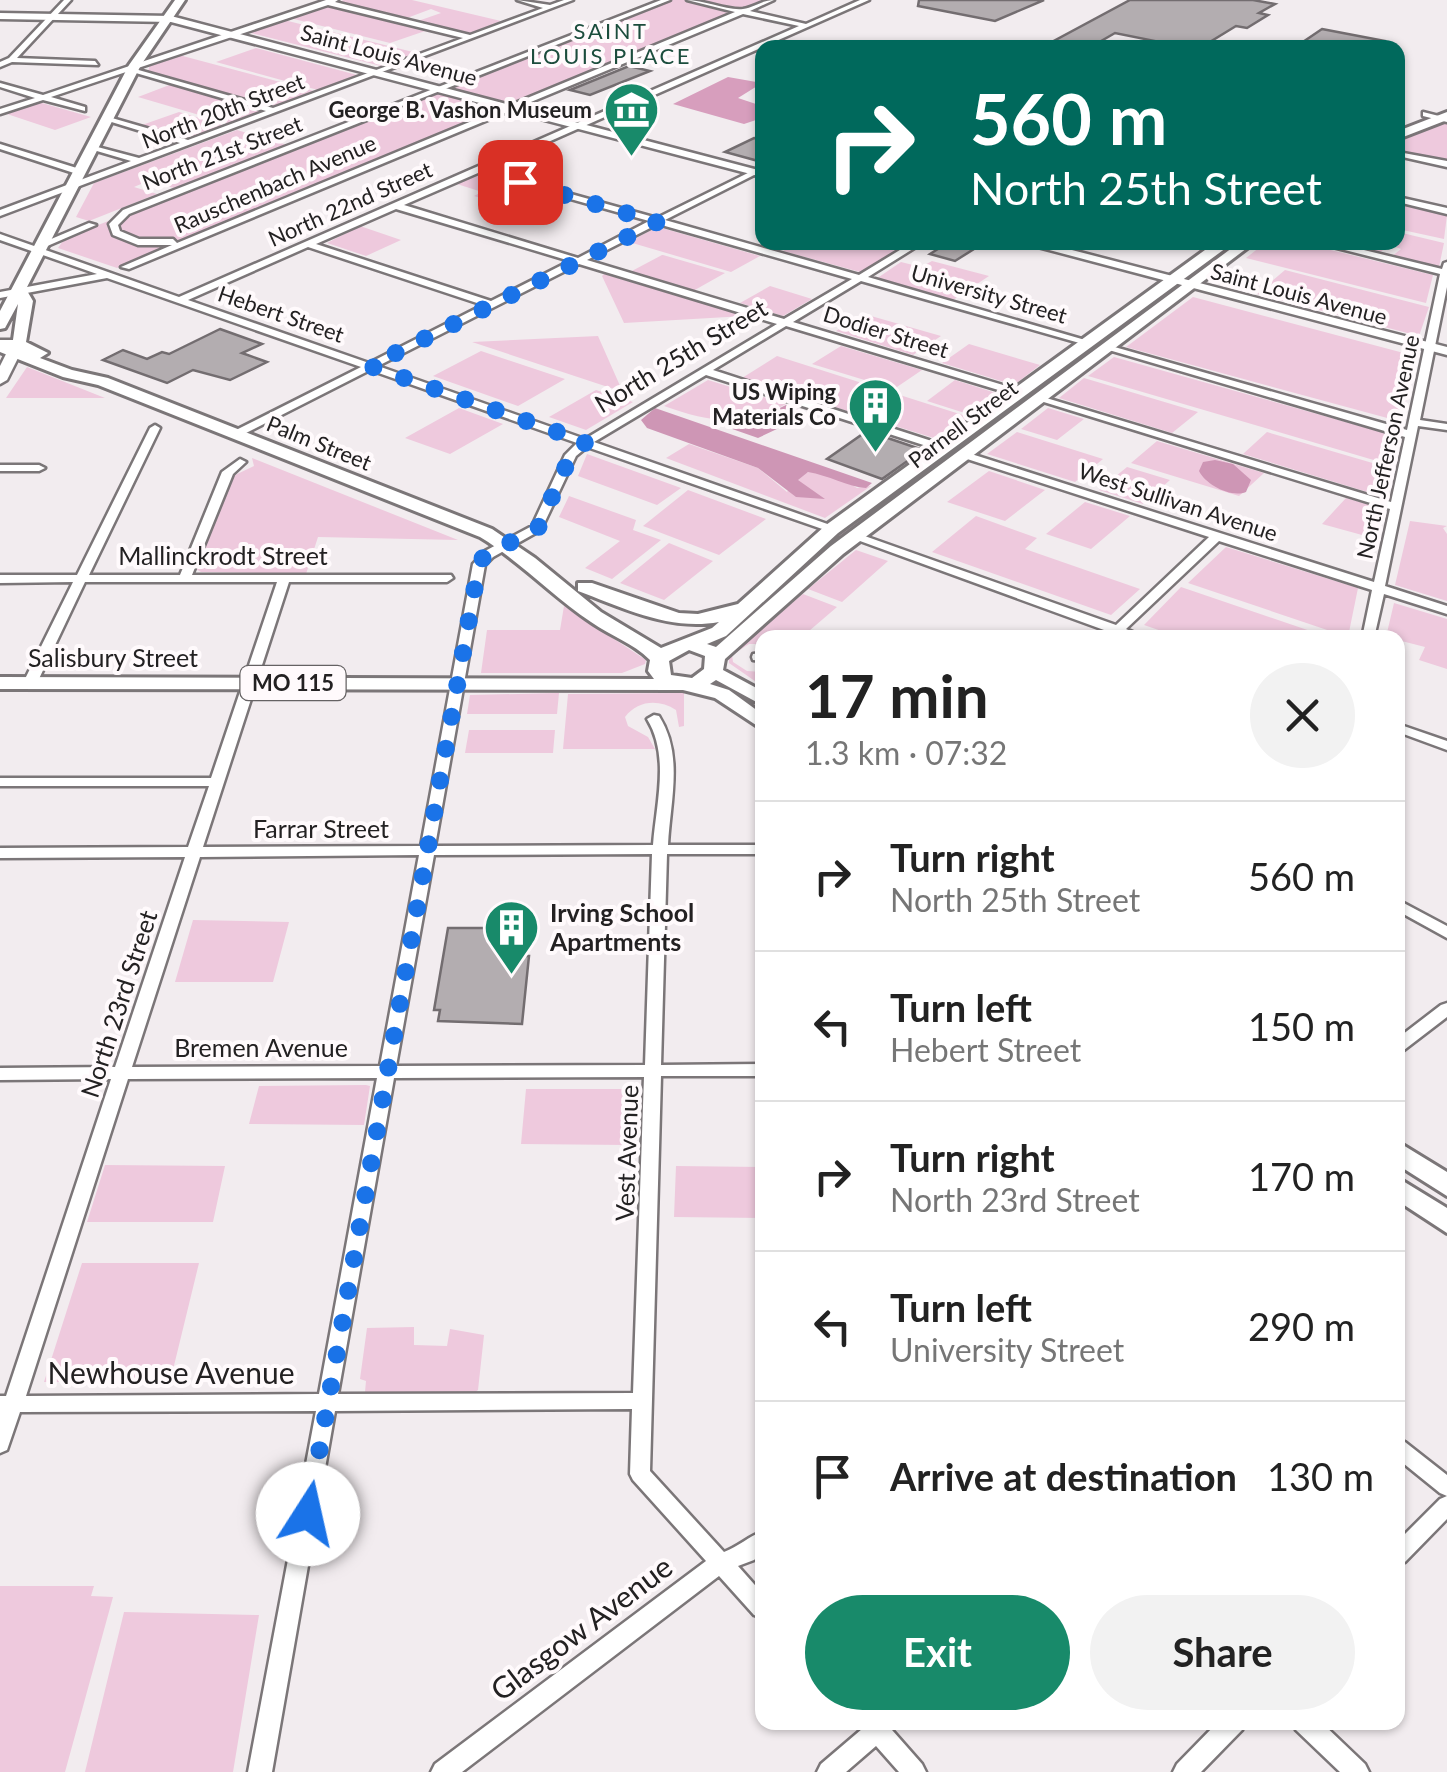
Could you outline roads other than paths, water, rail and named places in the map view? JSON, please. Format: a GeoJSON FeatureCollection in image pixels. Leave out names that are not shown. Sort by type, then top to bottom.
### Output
{"type":"FeatureCollection","features":[{"type":"Feature","properties":{"kind":"main road"},"geometry":{"type":"LineString","coordinates":[[0,325],[133,69],[180,0]]}},
{"type":"Feature","properties":{"kind":"main road"},"geometry":{"type":"LineString","coordinates":[[1405,122],[1426,114],[1445,115]]}},
{"type":"Feature","properties":{"kind":"main road"},"geometry":{"type":"LineString","coordinates":[[1405,132],[1445,115]]}},
{"type":"Feature","properties":{"kind":"main road","name":"Parnell Street"},"geometry":{"type":"LineString","coordinates":[[685,645],[719,632],[832,529],[1213,250]]}},
{"type":"Feature","properties":{"kind":"main road","name":"Parnell Street"},"geometry":{"type":"LineString","coordinates":[[716,662],[768,607],[854,537],[1239,250]]}},
{"type":"Feature","properties":{"kind":"main road"},"geometry":{"type":"LineString","coordinates":[[1131,330],[1170,290],[1172,281]]}},
{"type":"Feature","properties":{"kind":"main road"},"geometry":{"type":"LineString","coordinates":[[8,347],[26,301],[20,291]]}},
{"type":"Feature","properties":{"kind":"main road","name":"Palm Street"},"geometry":{"type":"LineString","coordinates":[[8,347],[68,374],[102,381],[475,528],[513,548]]}},
{"type":"Feature","properties":{"kind":"main road"},"geometry":{"type":"LineString","coordinates":[[513,548],[585,587],[659,637],[709,650],[730,683],[755,696]]}},
{"type":"Feature","properties":{"kind":"main road"},"geometry":{"type":"LineString","coordinates":[[513,548],[593,616],[647,645],[664,679],[686,685],[708,678],[716,662]]}},
{"type":"Feature","properties":{"kind":"main road"},"geometry":{"type":"LineString","coordinates":[[585,587],[667,615],[699,621],[724,615],[766,588]]}},
{"type":"Feature","properties":{"kind":"main road"},"geometry":{"type":"LineString","coordinates":[[659,663],[685,645]]}},
{"type":"Feature","properties":{"kind":"main road","name":"Salisbury Street"},"geometry":{"type":"LineString","coordinates":[[585,684],[632,679],[659,663]]}},
{"type":"Feature","properties":{"kind":"main road","name":"Salisbury Street"},"geometry":{"type":"LineString","coordinates":[[0,683],[686,685]]}},
{"type":"Feature","properties":{"kind":"main road","name":"MO 115"},"geometry":{"type":"LineString","coordinates":[[686,685],[722,694],[755,718]]}},
{"type":"Feature","properties":{"kind":"main road"},"geometry":{"type":"LineString","coordinates":[[1405,1157],[1447,1186]]}},
{"type":"Feature","properties":{"kind":"main road"},"geometry":{"type":"LineString","coordinates":[[1405,1174],[1447,1202]]}},
{"type":"Feature","properties":{"kind":"main road"},"geometry":{"type":"LineString","coordinates":[[1405,1193],[1447,1222]]}},
{"type":"Feature","properties":{"kind":"street"},"geometry":{"type":"LineString","coordinates":[[11,60],[68,0]]}},
{"type":"Feature","properties":{"kind":"street"},"geometry":{"type":"LineString","coordinates":[[318,0],[470,37]]}},
{"type":"Feature","properties":{"kind":"street"},"geometry":{"type":"LineString","coordinates":[[520,0],[551,7]]}},
{"type":"Feature","properties":{"kind":"street","name":"North 20th Street"},"geometry":{"type":"LineString","coordinates":[[0,213],[570,0]]}},
{"type":"Feature","properties":{"kind":"street","name":"North 21st Street"},"geometry":{"type":"LineString","coordinates":[[197,238],[152,243],[122,238],[113,226],[126,212],[667,0]]}},
{"type":"Feature","properties":{"kind":"street"},"geometry":{"type":"LineString","coordinates":[[690,0],[808,26]]}},
{"type":"Feature","properties":{"kind":"street","name":"Rauschenbach Avenue"},"geometry":{"type":"LineString","coordinates":[[126,267],[771,0]]}},
{"type":"Feature","properties":{"kind":"street","name":"North 22nd Street"},"geometry":{"type":"LineString","coordinates":[[776,40],[863,0]]}},
{"type":"Feature","properties":{"kind":"street"},"geometry":{"type":"LineString","coordinates":[[0,112],[332,1]]}},
{"type":"Feature","properties":{"kind":"street","name":"Saint Louis Avenue"},"geometry":{"type":"LineString","coordinates":[[0,16],[167,18],[755,170]]}},
{"type":"Feature","properties":{"kind":"street","name":"North 22nd Street"},"geometry":{"type":"LineString","coordinates":[[180,300],[755,49]]}},
{"type":"Feature","properties":{"kind":"street"},"geometry":{"type":"LineString","coordinates":[[0,62],[95,63]]}},
{"type":"Feature","properties":{"kind":"street"},"geometry":{"type":"LineString","coordinates":[[133,69],[274,110]]}},
{"type":"Feature","properties":{"kind":"street"},"geometry":{"type":"LineString","coordinates":[[0,85],[82,108]]}},
{"type":"Feature","properties":{"kind":"street"},"geometry":{"type":"LineString","coordinates":[[108,118],[189,143]]}},
{"type":"Feature","properties":{"kind":"street"},"geometry":{"type":"LineString","coordinates":[[0,146],[80,172]]}},
{"type":"Feature","properties":{"kind":"street"},"geometry":{"type":"LineString","coordinates":[[93,147],[139,161]]}},
{"type":"Feature","properties":{"kind":"street"},"geometry":{"type":"LineString","coordinates":[[1405,155],[1447,164]]}},
{"type":"Feature","properties":{"kind":"street","name":"University Street"},"geometry":{"type":"LineString","coordinates":[[477,170],[755,250]]}},
{"type":"Feature","properties":{"kind":"street"},"geometry":{"type":"LineString","coordinates":[[236,434],[755,173]]}},
{"type":"Feature","properties":{"kind":"street"},"geometry":{"type":"LineString","coordinates":[[1405,202],[1447,211]]}},
{"type":"Feature","properties":{"kind":"street","name":"Dodier Street"},"geometry":{"type":"LineString","coordinates":[[396,206],[1019,393]]}},
{"type":"Feature","properties":{"kind":"street"},"geometry":{"type":"LineString","coordinates":[[41,248],[92,225]]}},
{"type":"Feature","properties":{"kind":"street","name":"Hebert Street"},"geometry":{"type":"LineString","coordinates":[[0,237],[41,248],[108,275],[832,529]]}},
{"type":"Feature","properties":{"kind":"street"},"geometry":{"type":"LineString","coordinates":[[308,244],[492,305]]}},
{"type":"Feature","properties":{"kind":"street","name":"University Street"},"geometry":{"type":"LineString","coordinates":[[757,250],[1087,342]]}},
{"type":"Feature","properties":{"kind":"street","name":"North 25th Street"},"geometry":{"type":"LineString","coordinates":[[260,1772],[479,564],[484,556],[513,548],[538,528],[571,455],[586,442],[907,250]]}},
{"type":"Feature","properties":{"kind":"street","name":"Saint Louis Avenue"},"geometry":{"type":"LineString","coordinates":[[1055,250],[1447,351]]}},
{"type":"Feature","properties":{"kind":"street"},"geometry":{"type":"LineString","coordinates":[[1353,250],[1446,271]]}},
{"type":"Feature","properties":{"kind":"street","name":"North Jefferson Avenue"},"geometry":{"type":"LineString","coordinates":[[1370,630],[1446,271]]}},
{"type":"Feature","properties":{"kind":"street"},"geometry":{"type":"LineString","coordinates":[[0,295],[108,275]]}},
{"type":"Feature","properties":{"kind":"street"},"geometry":{"type":"LineString","coordinates":[[0,380],[8,347]]}},
{"type":"Feature","properties":{"kind":"street"},"geometry":{"type":"LineString","coordinates":[[1107,348],[1413,428],[1447,427]]}},
{"type":"Feature","properties":{"kind":"street"},"geometry":{"type":"LineString","coordinates":[[705,371],[943,448]]}},
{"type":"Feature","properties":{"kind":"street"},"geometry":{"type":"LineString","coordinates":[[1039,399],[1396,507]]}},
{"type":"Feature","properties":{"kind":"street"},"geometry":{"type":"LineString","coordinates":[[30,683],[155,428]]}},
{"type":"Feature","properties":{"kind":"street","name":"West Sullivan Avenue"},"geometry":{"type":"LineString","coordinates":[[964,454],[1447,610]]}},
{"type":"Feature","properties":{"kind":"street"},"geometry":{"type":"LineString","coordinates":[[184,579],[228,472],[240,462]]}},
{"type":"Feature","properties":{"kind":"street"},"geometry":{"type":"LineString","coordinates":[[0,468],[39,468]]}},
{"type":"Feature","properties":{"kind":"street"},"geometry":{"type":"LineString","coordinates":[[854,537],[1118,630],[1217,536]]}},
{"type":"Feature","properties":{"kind":"street","name":"North 23rd Street"},"geometry":{"type":"LineString","coordinates":[[0,1444],[6,1404],[124,1074],[284,578]]}},
{"type":"Feature","properties":{"kind":"street","name":"Mallinckrodt Street"},"geometry":{"type":"LineString","coordinates":[[0,579],[447,578]]}},
{"type":"Feature","properties":{"kind":"street","name":"Vest Avenue"},"geometry":{"type":"LineString","coordinates":[[654,719],[661,727],[667,748],[660,848],[640,1474],[755,1600]]}},
{"type":"Feature","properties":{"kind":"street"},"geometry":{"type":"LineString","coordinates":[[1405,731],[1447,746]]}},
{"type":"Feature","properties":{"kind":"street"},"geometry":{"type":"LineString","coordinates":[[0,782],[217,782]]}},
{"type":"Feature","properties":{"kind":"street","name":"Farrar Street"},"geometry":{"type":"LineString","coordinates":[[0,853],[755,849]]}},
{"type":"Feature","properties":{"kind":"street"},"geometry":{"type":"LineString","coordinates":[[1405,908],[1447,934]]}},
{"type":"Feature","properties":{"kind":"street"},"geometry":{"type":"LineString","coordinates":[[1405,1041],[1447,1009]]}},
{"type":"Feature","properties":{"kind":"street","name":"Bremen Avenue"},"geometry":{"type":"LineString","coordinates":[[0,1074],[755,1070]]}},
{"type":"Feature","properties":{"kind":"street","name":"Newhouse Avenue"},"geometry":{"type":"LineString","coordinates":[[6,1404],[642,1401]]}},
{"type":"Feature","properties":{"kind":"street"},"geometry":{"type":"LineString","coordinates":[[1405,1454],[1447,1487]]}},
{"type":"Feature","properties":{"kind":"street"},"geometry":{"type":"LineString","coordinates":[[1405,1549],[1447,1505]]}},
{"type":"Feature","properties":{"kind":"street","name":"Glasgow Avenue"},"geometry":{"type":"LineString","coordinates":[[442,1772],[720,1562],[755,1547]]}},
{"type":"Feature","properties":{"kind":"street"},"geometry":{"type":"LineString","coordinates":[[829,1772],[870,1730]]}},
{"type":"Feature","properties":{"kind":"street"},"geometry":{"type":"LineString","coordinates":[[877,1730],[914,1772]]}},
{"type":"Feature","properties":{"kind":"street"},"geometry":{"type":"LineString","coordinates":[[1185,1772],[1226,1730]]}},
{"type":"Feature","properties":{"kind":"street"},"geometry":{"type":"LineString","coordinates":[[1313,1730],[1358,1772]]}},
{"type":"Feature","properties":{"kind":"place","name":"George B. Vashon Museum"},"geometry":{"type":"Point","coordinates":[631,159]}},
{"type":"Feature","properties":{"kind":"place","name":"US Wiping Materials Co"},"geometry":{"type":"Point","coordinates":[875,454]}},
{"type":"Feature","properties":{"kind":"place","name":"Irving School Apartments"},"geometry":{"type":"Point","coordinates":[511,976]}},
{"type":"Feature","properties":{"kind":"district","name":"SAINT LOUIS PLACE"},"geometry":{"type":"Point","coordinates":[611,44]}}]}
